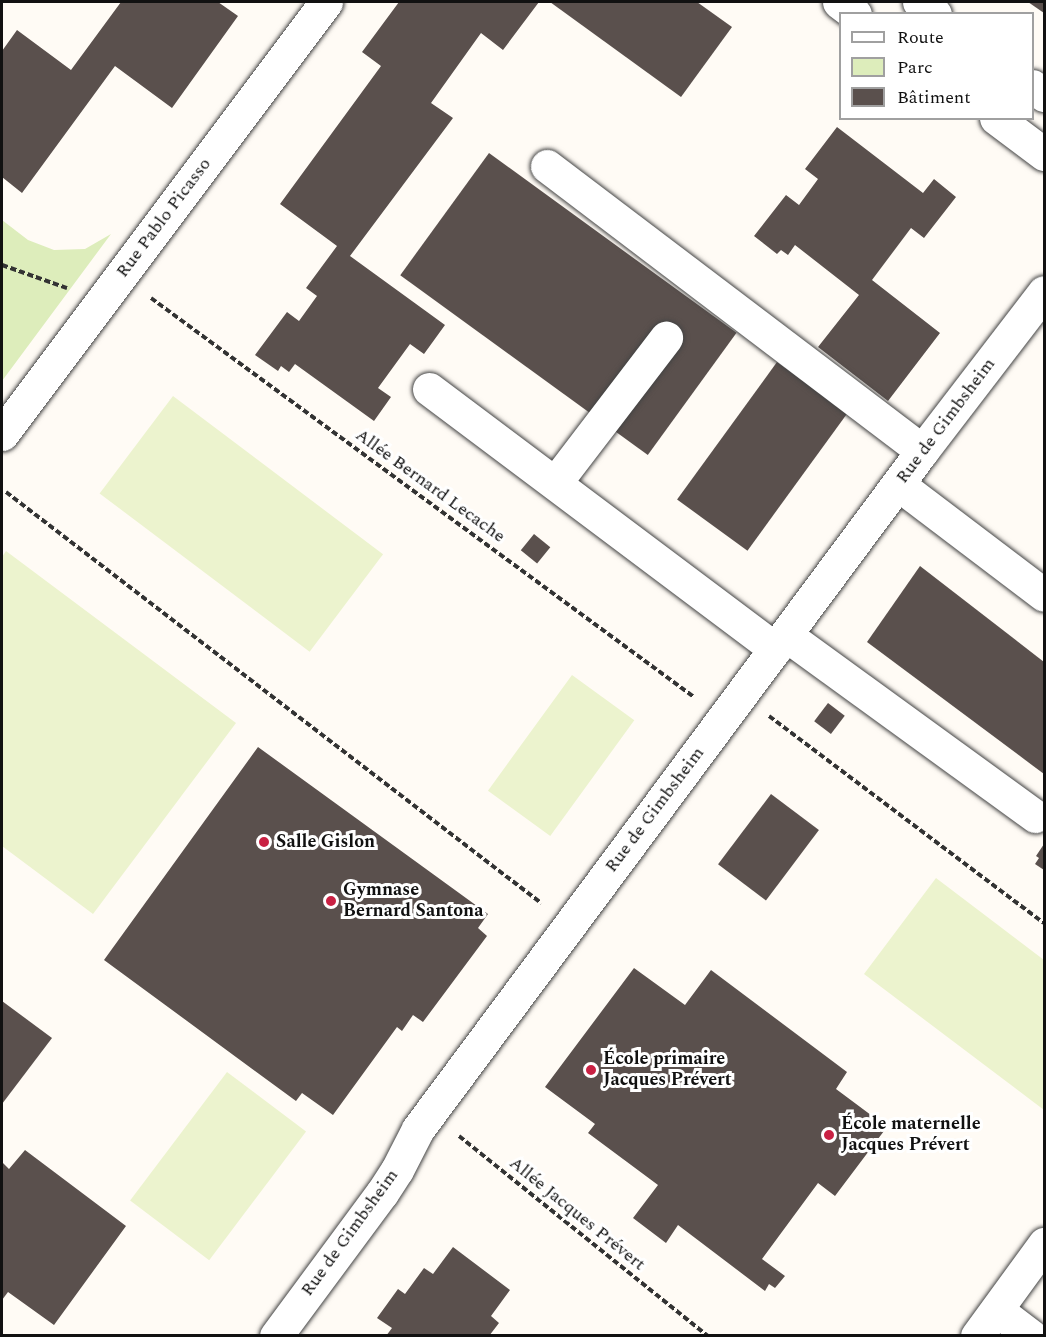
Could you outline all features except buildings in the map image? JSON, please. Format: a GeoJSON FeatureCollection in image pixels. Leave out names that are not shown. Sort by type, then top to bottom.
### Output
{"type":"FeatureCollection","features":[{"type":"Feature","properties":{"kind":"street","name":"Rue Pablo Picasso"},"geometry":{"type":"LineString","coordinates":[[2,434],[326,2]]}},
{"type":"Feature","properties":{"kind":"street"},"geometry":{"type":"LineString","coordinates":[[839,2],[852,12]]}},
{"type":"Feature","properties":{"kind":"street"},"geometry":{"type":"LineString","coordinates":[[919,2],[932,12]]}},
{"type":"Feature","properties":{"kind":"street"},"geometry":{"type":"LineString","coordinates":[[999,120],[1044,154]]}},
{"type":"Feature","properties":{"kind":"street"},"geometry":{"type":"LineString","coordinates":[[547,166],[922,451]]}},
{"type":"Feature","properties":{"kind":"street","name":"Rue de Gimbsheim"},"geometry":{"type":"LineString","coordinates":[[276,1335],[382,1193],[430,1113],[922,451],[1044,292]]}},
{"type":"Feature","properties":{"kind":"street"},"geometry":{"type":"LineString","coordinates":[[555,483],[666,338]]}},
{"type":"Feature","properties":{"kind":"street"},"geometry":{"type":"LineString","coordinates":[[429,389],[555,483],[780,642],[1035,816]]}},
{"type":"Feature","properties":{"kind":"street"},"geometry":{"type":"LineString","coordinates":[[898,484],[1044,595]]}},
{"type":"Feature","properties":{"kind":"street"},"geometry":{"type":"LineString","coordinates":[[1031,1335],[987,1323],[1044,1245]]}},
{"type":"Feature","properties":{"kind":"path"},"geometry":{"type":"LineString","coordinates":[[2,265],[101,301]]}},
{"type":"Feature","properties":{"kind":"path","name":"Allée Bernard Lecache"},"geometry":{"type":"LineString","coordinates":[[121,275],[732,707],[1044,923]]}},
{"type":"Feature","properties":{"kind":"path"},"geometry":{"type":"LineString","coordinates":[[6,492],[570,925]]}},
{"type":"Feature","properties":{"kind":"path","name":"Allée Jacques Prévert"},"geometry":{"type":"LineString","coordinates":[[430,1113],[708,1335]]}},
{"type":"Feature","properties":{"kind":"green space"},"geometry":{"type":"Polygon","coordinates":[[[2,220],[28,240],[54,250],[85,249],[111,234],[2,381],[2,220]]]}},
{"type":"Feature","properties":{"kind":"green space"},"geometry":{"type":"Polygon","coordinates":[[[173,396],[383,554],[310,652],[100,493],[173,396]]]}},
{"type":"Feature","properties":{"kind":"green space"},"geometry":{"type":"Polygon","coordinates":[[[6,551],[236,723],[93,914],[2,846],[2,557],[6,551]]]}},
{"type":"Feature","properties":{"kind":"green space"},"geometry":{"type":"Polygon","coordinates":[[[572,675],[634,720],[550,836],[488,791],[572,675]]]}},
{"type":"Feature","properties":{"kind":"green space"},"geometry":{"type":"Polygon","coordinates":[[[936,878],[1044,960],[1044,1110],[864,974],[936,878]]]}},
{"type":"Feature","properties":{"kind":"green space"},"geometry":{"type":"Polygon","coordinates":[[[227,1072],[306,1132],[209,1260],[130,1201],[227,1072]]]}},
{"type":"Feature","properties":{"kind":"place","name":"Salle Gislon"},"geometry":{"type":"Point","coordinates":[264,842]}},
{"type":"Feature","properties":{"kind":"place","name":"Gymnase Bernard Santona"},"geometry":{"type":"Point","coordinates":[331,901]}},
{"type":"Feature","properties":{"kind":"place","name":"École primaire Jacques Prévert"},"geometry":{"type":"Point","coordinates":[591,1070]}},
{"type":"Feature","properties":{"kind":"place","name":"École maternelle Jacques Prévert"},"geometry":{"type":"Point","coordinates":[829,1135]}}]}
